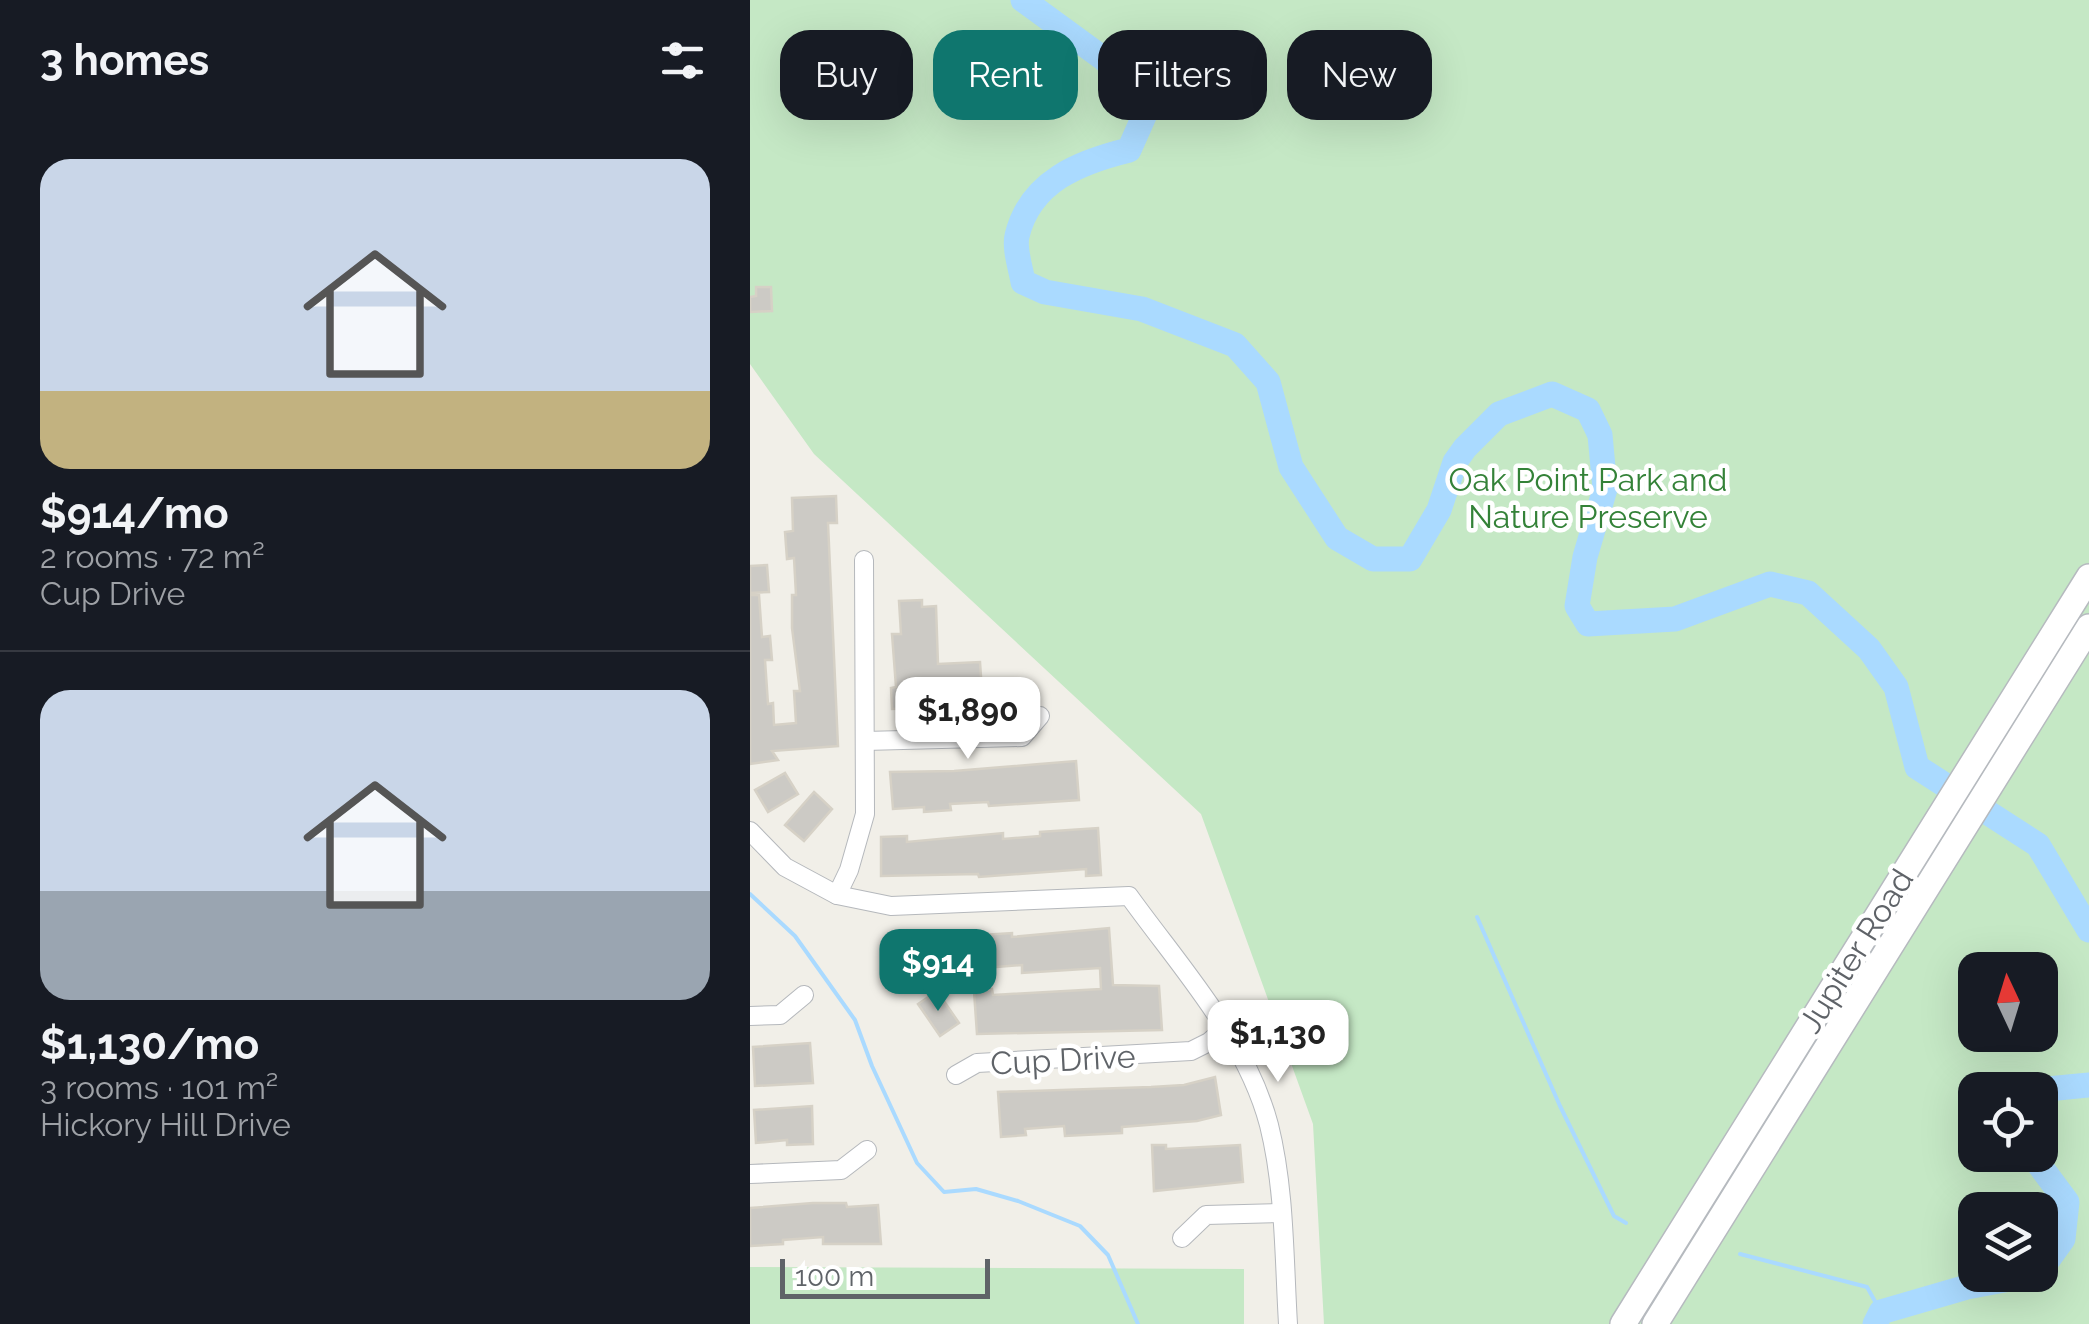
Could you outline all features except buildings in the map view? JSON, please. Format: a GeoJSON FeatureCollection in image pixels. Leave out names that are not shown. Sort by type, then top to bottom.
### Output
{"type":"FeatureCollection","features":[{"type":"Feature","properties":{"kind":"main road","name":"Jupiter Road"},"geometry":{"type":"LineString","coordinates":[[1624,1324],[2089,578]]}},
{"type":"Feature","properties":{"kind":"main road","name":"Jupiter Road"},"geometry":{"type":"LineString","coordinates":[[1655,1324],[2089,627]]}},
{"type":"Feature","properties":{"kind":"street"},"geometry":{"type":"LineString","coordinates":[[837,895],[849,870],[865,814],[864,560]]}},
{"type":"Feature","properties":{"kind":"street"},"geometry":{"type":"LineString","coordinates":[[864,741],[1022,737],[1040,716]]}},
{"type":"Feature","properties":{"kind":"street"},"geometry":{"type":"LineString","coordinates":[[750,831],[785,867],[837,895],[891,906],[1129,896],[1236,1044],[1268,1124],[1281,1213],[1288,1324]]}},
{"type":"Feature","properties":{"kind":"street"},"geometry":{"type":"LineString","coordinates":[[750,1016],[780,1015],[804,995]]}},
{"type":"Feature","properties":{"kind":"street","name":"Cup Drive"},"geometry":{"type":"LineString","coordinates":[[956,1075],[977,1064],[1191,1051],[1225,1028]]}},
{"type":"Feature","properties":{"kind":"street"},"geometry":{"type":"LineString","coordinates":[[750,1174],[841,1170],[867,1150]]}},
{"type":"Feature","properties":{"kind":"street"},"geometry":{"type":"LineString","coordinates":[[1182,1238],[1206,1215],[1281,1213]]}},
{"type":"Feature","properties":{"kind":"green space","name":"Oak Point Park and Nature Preserve"},"geometry":{"type":"Polygon","coordinates":[[[750,0],[2089,0],[2089,1324],[1324,1324],[1313,1124],[1201,814],[814,454],[750,364],[750,0]]]}},
{"type":"Feature","properties":{"kind":"green space"},"geometry":{"type":"Polygon","coordinates":[[[750,1267],[1244,1269],[1244,1324],[750,1324],[750,1267]]]}},
{"type":"Feature","properties":{"kind":"waterway"},"geometry":{"type":"LineString","coordinates":[[1023,0],[1104,59],[1138,90],[1145,114],[1129,150],[1075,168],[1033,201],[1016,241],[1023,282],[1045,292],[1142,309],[1235,345],[1268,382],[1291,467],[1337,538],[1373,559],[1410,559],[1439,510],[1455,462],[1499,414],[1552,394],[1588,410],[1600,435],[1605,489],[1585,557],[1577,606],[1588,624],[1675,619],[1770,584],[1808,593],[1869,649],[1896,687],[1917,767],[2038,845],[2089,930]]}},
{"type":"Feature","properties":{"kind":"waterway"},"geometry":{"type":"LineString","coordinates":[[750,894],[795,936],[855,1020],[917,1163],[944,1192],[976,1189],[1080,1226],[1108,1255],[1138,1324]]}},
{"type":"Feature","properties":{"kind":"waterway"},"geometry":{"type":"LineString","coordinates":[[1477,917],[1560,1106],[1614,1216],[1626,1223]]}},
{"type":"Feature","properties":{"kind":"waterway"},"geometry":{"type":"LineString","coordinates":[[2058,1088],[2089,1085]]}},
{"type":"Feature","properties":{"kind":"waterway"},"geometry":{"type":"LineString","coordinates":[[2045,1172],[2067,1202],[2063,1239],[2058,1246]]}},
{"type":"Feature","properties":{"kind":"waterway"},"geometry":{"type":"LineString","coordinates":[[1740,1254],[1867,1287],[1881,1312]]}},
{"type":"Feature","properties":{"kind":"waterway"},"geometry":{"type":"LineString","coordinates":[[1875,1324],[1881,1312],[1958,1290]]}}]}
